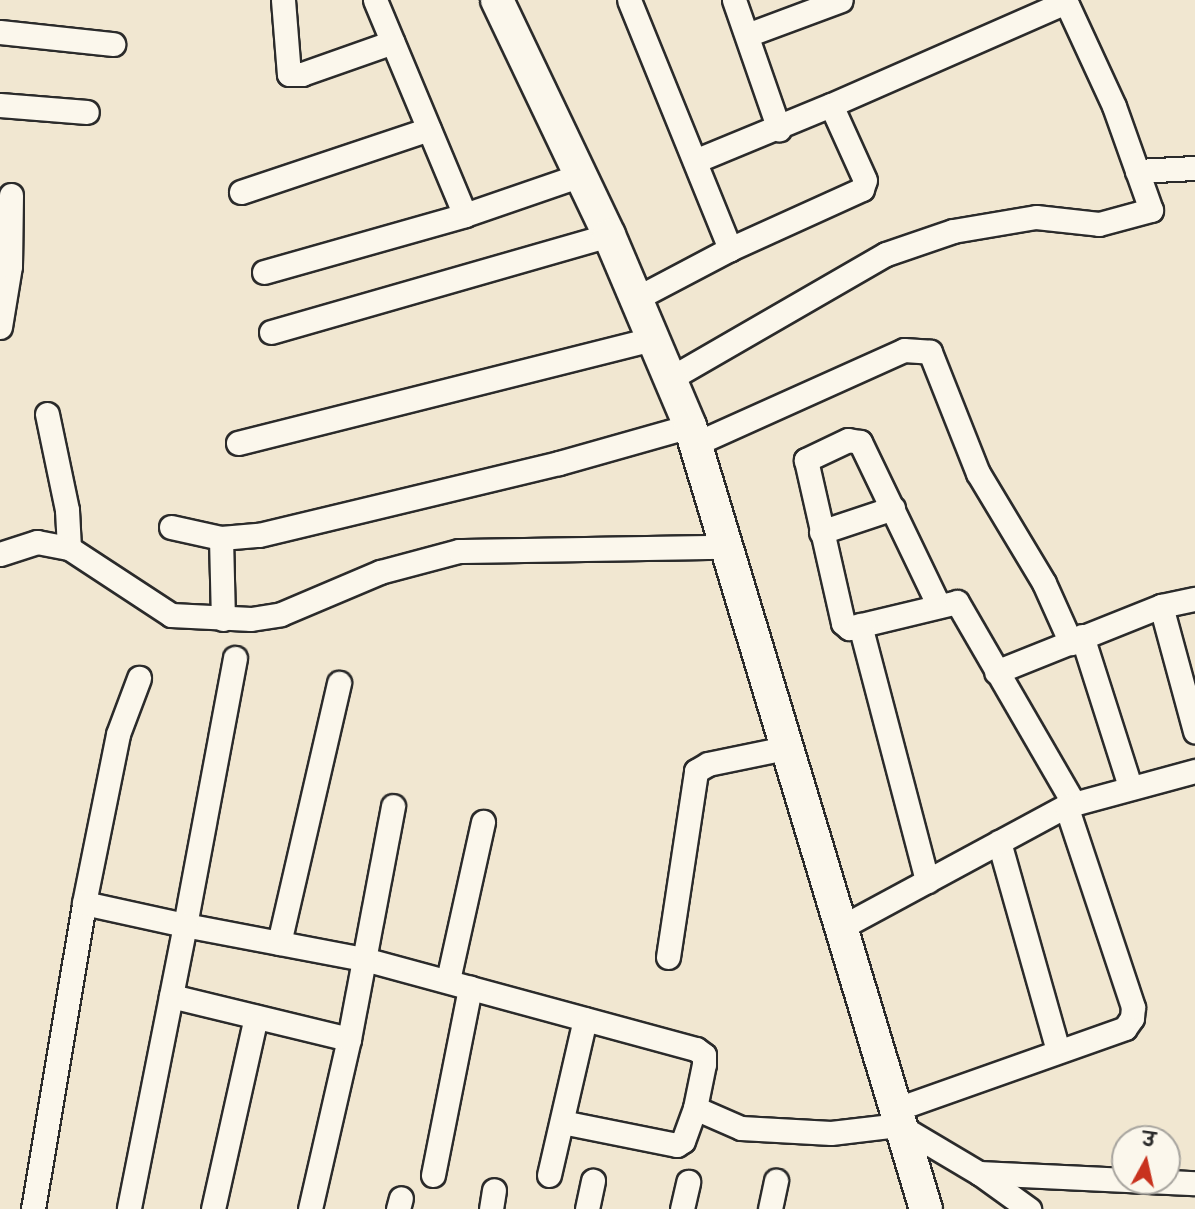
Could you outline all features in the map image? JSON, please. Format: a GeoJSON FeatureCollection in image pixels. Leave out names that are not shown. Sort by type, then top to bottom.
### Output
{"type":"FeatureCollection","features":[{"type":"Feature","properties":{"kind":"street"},"geometry":{"type":"LineString","coordinates":[[283,0],[289,74],[302,74],[393,42]]}},
{"type":"Feature","properties":{"kind":"street"},"geometry":{"type":"LineString","coordinates":[[375,0],[465,215]]}},
{"type":"Feature","properties":{"kind":"street"},"geometry":{"type":"LineString","coordinates":[[497,0],[655,338],[692,435],[842,927],[896,1118],[926,1209]]}},
{"type":"Feature","properties":{"kind":"street"},"geometry":{"type":"LineString","coordinates":[[629,0],[730,249]]}},
{"type":"Feature","properties":{"kind":"street"},"geometry":{"type":"LineString","coordinates":[[734,0],[779,129]]}},
{"type":"Feature","properties":{"kind":"street"},"geometry":{"type":"LineString","coordinates":[[747,35],[841,0]]}},
{"type":"Feature","properties":{"kind":"street"},"geometry":{"type":"LineString","coordinates":[[671,378],[886,254],[965,229],[1036,218],[1099,224],[1151,210],[1114,106],[1066,1],[779,129],[695,161]]}},
{"type":"Feature","properties":{"kind":"street"},"geometry":{"type":"LineString","coordinates":[[0,32],[113,44]]}},
{"type":"Feature","properties":{"kind":"street"},"geometry":{"type":"LineString","coordinates":[[0,105],[87,113]]}},
{"type":"Feature","properties":{"kind":"street"},"geometry":{"type":"LineString","coordinates":[[635,299],[730,249],[862,190],[865,180],[831,105]]}},
{"type":"Feature","properties":{"kind":"street"},"geometry":{"type":"LineString","coordinates":[[241,191],[429,129]]}},
{"type":"Feature","properties":{"kind":"street"},"geometry":{"type":"LineString","coordinates":[[1137,171],[1195,169]]}},
{"type":"Feature","properties":{"kind":"street"},"geometry":{"type":"LineString","coordinates":[[264,272],[465,215],[581,175]]}},
{"type":"Feature","properties":{"kind":"street"},"geometry":{"type":"LineString","coordinates":[[0,327],[10,266],[11,195]]}},
{"type":"Feature","properties":{"kind":"street"},"geometry":{"type":"LineString","coordinates":[[271,332],[608,235]]}},
{"type":"Feature","properties":{"kind":"street"},"geometry":{"type":"LineString","coordinates":[[238,443],[655,338]]}},
{"type":"Feature","properties":{"kind":"street"},"geometry":{"type":"LineString","coordinates":[[171,527],[220,538],[259,535],[692,435],[904,350],[930,352],[978,473],[1077,639],[1130,786]]}},
{"type":"Feature","properties":{"kind":"street"},"geometry":{"type":"LineString","coordinates":[[47,414],[77,553]]}},
{"type":"Feature","properties":{"kind":"street"},"geometry":{"type":"LineString","coordinates":[[695,1108],[741,1128],[779,1133],[896,1118],[1058,1051],[1125,1028],[1133,1007],[1070,805],[960,604],[950,600],[938,604],[849,628],[843,623],[804,464],[848,440],[863,446],[938,604]]}},
{"type":"Feature","properties":{"kind":"street"},"geometry":{"type":"LineString","coordinates":[[821,532],[893,508]]}},
{"type":"Feature","properties":{"kind":"street"},"geometry":{"type":"LineString","coordinates":[[220,538],[223,619]]}},
{"type":"Feature","properties":{"kind":"street"},"geometry":{"type":"LineString","coordinates":[[0,554],[37,542],[77,553],[171,615],[223,619],[281,614],[380,572],[459,551],[727,547]]}},
{"type":"Feature","properties":{"kind":"street"},"geometry":{"type":"LineString","coordinates":[[996,671],[1161,606],[1195,599]]}},
{"type":"Feature","properties":{"kind":"street"},"geometry":{"type":"LineString","coordinates":[[1161,606],[1195,730]]}},
{"type":"Feature","properties":{"kind":"street"},"geometry":{"type":"LineString","coordinates":[[860,625],[927,881]]}},
{"type":"Feature","properties":{"kind":"street"},"geometry":{"type":"LineString","coordinates":[[129,1209],[235,658]]}},
{"type":"Feature","properties":{"kind":"street"},"geometry":{"type":"LineString","coordinates":[[33,1209],[85,902],[118,734],[139,678]]}},
{"type":"Feature","properties":{"kind":"street"},"geometry":{"type":"LineString","coordinates":[[279,943],[339,683]]}},
{"type":"Feature","properties":{"kind":"street"},"geometry":{"type":"LineString","coordinates":[[668,957],[696,771],[708,764],[786,748]]}},
{"type":"Feature","properties":{"kind":"street"},"geometry":{"type":"LineString","coordinates":[[842,927],[1070,805],[1130,786],[1195,771]]}},
{"type":"Feature","properties":{"kind":"street"},"geometry":{"type":"LineString","coordinates":[[310,1209],[349,1038],[393,806]]}},
{"type":"Feature","properties":{"kind":"street"},"geometry":{"type":"LineString","coordinates":[[448,980],[483,822]]}},
{"type":"Feature","properties":{"kind":"street"},"geometry":{"type":"LineString","coordinates":[[999,842],[1058,1051]]}},
{"type":"Feature","properties":{"kind":"street"},"geometry":{"type":"LineString","coordinates":[[85,902],[185,925],[364,959],[448,980],[704,1055],[695,1108],[683,1141],[677,1146],[562,1122]]}},
{"type":"Feature","properties":{"kind":"street"},"geometry":{"type":"LineString","coordinates":[[433,1175],[470,988]]}},
{"type":"Feature","properties":{"kind":"street"},"geometry":{"type":"LineString","coordinates":[[171,996],[349,1038]]}},
{"type":"Feature","properties":{"kind":"street"},"geometry":{"type":"LineString","coordinates":[[214,1209],[256,1017]]}},
{"type":"Feature","properties":{"kind":"street"},"geometry":{"type":"LineString","coordinates":[[550,1175],[585,1019]]}},
{"type":"Feature","properties":{"kind":"street"},"geometry":{"type":"LineString","coordinates":[[896,1118],[1029,1209]]}},
{"type":"Feature","properties":{"kind":"street"},"geometry":{"type":"LineString","coordinates":[[970,1167],[1195,1183]]}},
{"type":"Feature","properties":{"kind":"street"},"geometry":{"type":"LineString","coordinates":[[587,1209],[593,1181]]}},
{"type":"Feature","properties":{"kind":"street"},"geometry":{"type":"LineString","coordinates":[[682,1209],[688,1182]]}}]}
